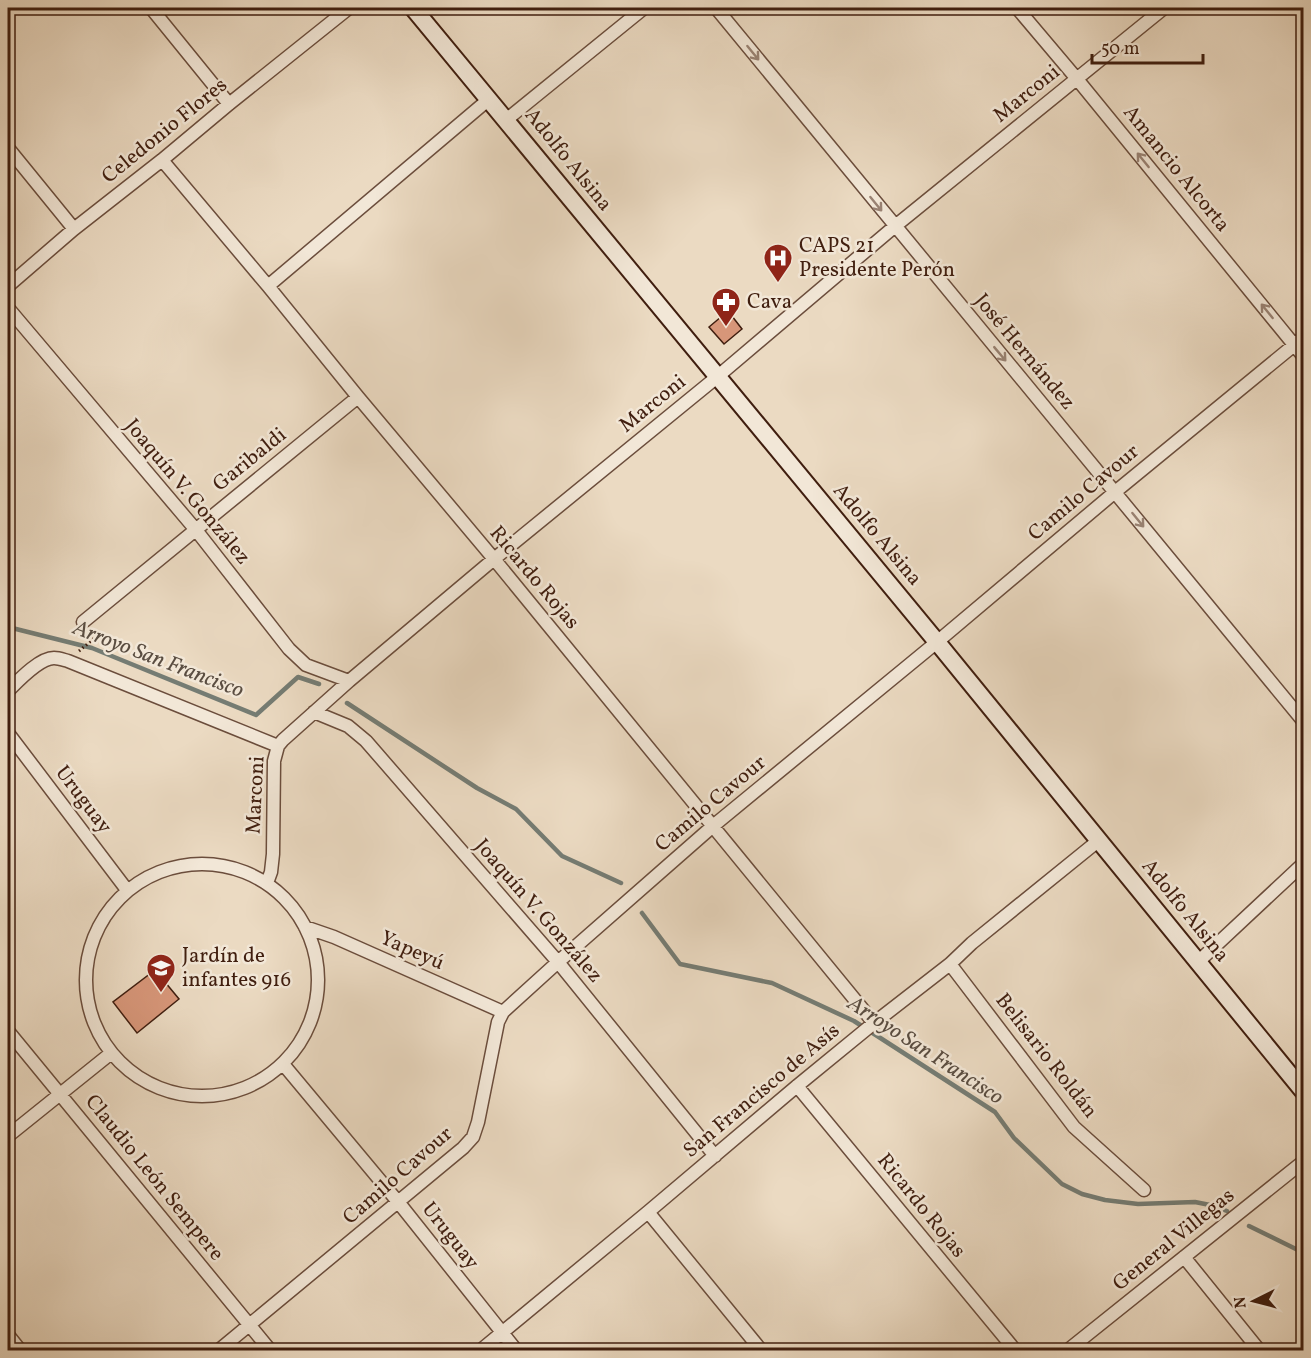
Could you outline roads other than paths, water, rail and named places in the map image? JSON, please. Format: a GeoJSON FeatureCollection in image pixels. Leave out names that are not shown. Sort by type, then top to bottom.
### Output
{"type":"FeatureCollection","features":[{"type":"Feature","properties":{"kind":"street"},"geometry":{"type":"LineString","coordinates":[[151,8],[229,104]]}},
{"type":"Feature","properties":{"kind":"street","name":"Celedonio Flores"},"geometry":{"type":"LineString","coordinates":[[8,286],[74,229],[350,8]]}},
{"type":"Feature","properties":{"kind":"street","name":"Adolfo Alsina"},"geometry":{"type":"LineString","coordinates":[[413,8],[937,642],[1304,1092]]}},
{"type":"Feature","properties":{"kind":"street"},"geometry":{"type":"LineString","coordinates":[[506,120],[644,8]]}},
{"type":"Feature","properties":{"kind":"street","name":"José Hernández"},"geometry":{"type":"LineString","coordinates":[[716,8],[894,227],[1304,722]]}},
{"type":"Feature","properties":{"kind":"street","name":"Amancio Alcorta"},"geometry":{"type":"LineString","coordinates":[[1017,8],[1299,341],[1304,357]]}},
{"type":"Feature","properties":{"kind":"street","name":"Marconi"},"geometry":{"type":"LineString","coordinates":[[267,884],[273,854],[274,760],[278,746],[283,740],[349,681],[494,559],[717,377],[894,227],[1164,8]]}},
{"type":"Feature","properties":{"kind":"street"},"geometry":{"type":"LineString","coordinates":[[268,286],[488,100]]}},
{"type":"Feature","properties":{"kind":"street"},"geometry":{"type":"LineString","coordinates":[[8,148],[74,229]]}},
{"type":"Feature","properties":{"kind":"street","name":"Ricardo Rojas"},"geometry":{"type":"LineString","coordinates":[[162,160],[494,559],[873,1024]]}},
{"type":"Feature","properties":{"kind":"street","name":"Joaquín V. González"},"geometry":{"type":"LineString","coordinates":[[8,309],[196,530],[298,659],[306,665],[349,681]]}},
{"type":"Feature","properties":{"kind":"street","name":"Camilo Cavour"},"geometry":{"type":"LineString","coordinates":[[219,1350],[399,1203],[473,1137],[498,1022],[503,1012],[713,826],[1299,341]]}},
{"type":"Feature","properties":{"kind":"street","name":"Garibaldi"},"geometry":{"type":"LineString","coordinates":[[83,622],[358,397]]}},
{"type":"Feature","properties":{"kind":"street"},"geometry":{"type":"LineString","coordinates":[[8,691],[45,660],[53,658],[68,661],[278,746]]}},
{"type":"Feature","properties":{"kind":"street","name":"Joaquín V. González"},"geometry":{"type":"LineString","coordinates":[[314,712],[348,726],[366,741],[558,962],[715,1156]]}},
{"type":"Feature","properties":{"kind":"street","name":"Uruguay"},"geometry":{"type":"LineString","coordinates":[[8,733],[127,890]]}},
{"type":"Feature","properties":{"kind":"street","name":"San Francisco de Asís"},"geometry":{"type":"LineString","coordinates":[[481,1350],[797,1086],[950,964],[972,943],[1098,841]]}},
{"type":"Feature","properties":{"kind":"street"},"geometry":{"type":"LineString","coordinates":[[1198,962],[1304,863]]}},
{"type":"Feature","properties":{"kind":"street"},"geometry":{"type":"LineString","coordinates":[[184,864],[216,864],[247,872],[267,884],[290,903],[305,927],[317,958],[318,996],[306,1033],[283,1064],[252,1086],[216,1096],[179,1094],[144,1081],[110,1054],[95,1026],[86,990],[89,953],[103,918],[127,890],[154,873],[184,864]]}},
{"type":"Feature","properties":{"kind":"street","name":"Yapeyú"},"geometry":{"type":"LineString","coordinates":[[305,927],[334,937],[503,1012]]}},
{"type":"Feature","properties":{"kind":"street","name":"Belisario Roldán"},"geometry":{"type":"LineString","coordinates":[[950,964],[1074,1128],[1144,1190]]}},
{"type":"Feature","properties":{"kind":"street","name":"Claudio León Sempere"},"geometry":{"type":"LineString","coordinates":[[8,1031],[270,1350]]}},
{"type":"Feature","properties":{"kind":"street"},"geometry":{"type":"LineString","coordinates":[[8,1136],[110,1054]]}},
{"type":"Feature","properties":{"kind":"street","name":"Uruguay"},"geometry":{"type":"LineString","coordinates":[[283,1064],[399,1203],[516,1350]]}},
{"type":"Feature","properties":{"kind":"street","name":"Ricardo Rojas"},"geometry":{"type":"LineString","coordinates":[[797,1086],[1015,1350]]}},
{"type":"Feature","properties":{"kind":"street","name":"General Villegas"},"geometry":{"type":"LineString","coordinates":[[1068,1350],[1304,1161]]}},
{"type":"Feature","properties":{"kind":"street"},"geometry":{"type":"LineString","coordinates":[[648,1212],[762,1350]]}},
{"type":"Feature","properties":{"kind":"street"},"geometry":{"type":"LineString","coordinates":[[1184,1257],[1259,1350]]}},
{"type":"Feature","properties":{"kind":"street"},"geometry":{"type":"LineString","coordinates":[[8,1335],[20,1350]]}},
{"type":"Feature","properties":{"kind":"waterway","name":"Arroyo San Francisco"},"geometry":{"type":"LineString","coordinates":[[8,627],[92,648],[256,715],[298,677],[319,684]]}},
{"type":"Feature","properties":{"kind":"waterway","name":"Arroyo San Francisco"},"geometry":{"type":"LineString","coordinates":[[347,703],[477,788],[516,809],[562,856],[621,883]]}},
{"type":"Feature","properties":{"kind":"waterway","name":"Arroyo San Francisco"},"geometry":{"type":"LineString","coordinates":[[642,913],[680,964],[772,983],[854,1021],[995,1112],[1014,1138],[1062,1184],[1082,1194],[1105,1200],[1138,1204],[1195,1202],[1227,1211]]}},
{"type":"Feature","properties":{"kind":"waterway","name":"Arroyo San Francisco"},"geometry":{"type":"LineString","coordinates":[[1249,1226],[1304,1253]]}},
{"type":"Feature","properties":{"kind":"place","name":"CAPS 21 Presidente Perón"},"geometry":{"type":"Point","coordinates":[778,284]}},
{"type":"Feature","properties":{"kind":"place","name":"Cava"},"geometry":{"type":"Point","coordinates":[726,328]}},
{"type":"Feature","properties":{"kind":"place","name":"Jardín de infantes 916"},"geometry":{"type":"Point","coordinates":[161,994]}}]}
